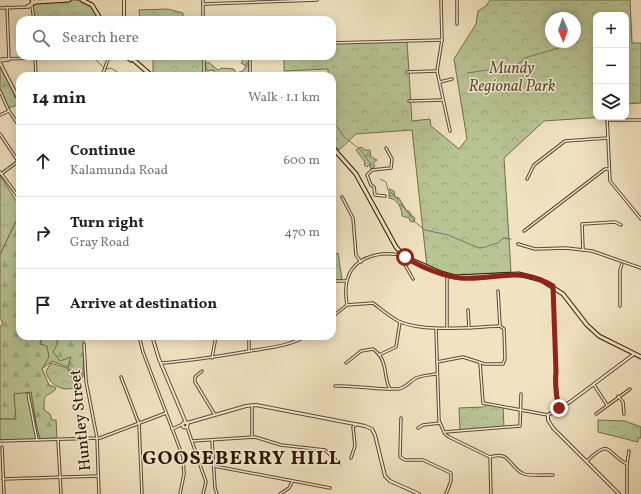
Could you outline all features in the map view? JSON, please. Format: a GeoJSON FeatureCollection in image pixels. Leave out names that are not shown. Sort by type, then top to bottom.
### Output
{"type":"FeatureCollection","features":[{"type":"Feature","properties":{"kind":"main road"},"geometry":{"type":"LineString","coordinates":[[34,2],[68,0]]}},
{"type":"Feature","properties":{"kind":"main road"},"geometry":{"type":"LineString","coordinates":[[82,0],[92,5],[99,16]]}},
{"type":"Feature","properties":{"kind":"main road"},"geometry":{"type":"LineString","coordinates":[[131,60],[147,72]]}},
{"type":"Feature","properties":{"kind":"main road"},"geometry":{"type":"LineString","coordinates":[[336,151],[352,169],[365,188],[396,247],[409,260],[447,275],[466,278],[522,274],[538,278],[553,286],[594,332],[606,341],[641,358]]}},
{"type":"Feature","properties":{"kind":"street"},"geometry":{"type":"LineString","coordinates":[[124,0],[124,16]]}},
{"type":"Feature","properties":{"kind":"street"},"geometry":{"type":"LineString","coordinates":[[203,0],[203,16]]}},
{"type":"Feature","properties":{"kind":"street"},"geometry":{"type":"LineString","coordinates":[[203,4],[318,0]]}},
{"type":"Feature","properties":{"kind":"street"},"geometry":{"type":"LineString","coordinates":[[441,0],[442,40],[437,71],[450,131]]}},
{"type":"Feature","properties":{"kind":"street"},"geometry":{"type":"LineString","coordinates":[[457,0],[458,24]]}},
{"type":"Feature","properties":{"kind":"street"},"geometry":{"type":"LineString","coordinates":[[25,7],[34,2]]}},
{"type":"Feature","properties":{"kind":"street"},"geometry":{"type":"LineString","coordinates":[[0,8],[25,7],[30,6],[34,2]]}},
{"type":"Feature","properties":{"kind":"street"},"geometry":{"type":"LineString","coordinates":[[34,2],[34,16]]}},
{"type":"Feature","properties":{"kind":"street"},"geometry":{"type":"LineString","coordinates":[[7,8],[9,60]]}},
{"type":"Feature","properties":{"kind":"street"},"geometry":{"type":"LineString","coordinates":[[336,43],[442,40]]}},
{"type":"Feature","properties":{"kind":"street"},"geometry":{"type":"LineString","coordinates":[[16,59],[0,61],[16,94]]}},
{"type":"Feature","properties":{"kind":"street"},"geometry":{"type":"LineString","coordinates":[[35,60],[36,72]]}},
{"type":"Feature","properties":{"kind":"street"},"geometry":{"type":"LineString","coordinates":[[104,72],[108,60]]}},
{"type":"Feature","properties":{"kind":"street"},"geometry":{"type":"LineString","coordinates":[[204,60],[204,72]]}},
{"type":"Feature","properties":{"kind":"street"},"geometry":{"type":"LineString","coordinates":[[250,60],[250,72]]}},
{"type":"Feature","properties":{"kind":"street"},"geometry":{"type":"LineString","coordinates":[[407,72],[437,71]]}},
{"type":"Feature","properties":{"kind":"street"},"geometry":{"type":"LineString","coordinates":[[440,83],[452,80]]}},
{"type":"Feature","properties":{"kind":"street"},"geometry":{"type":"LineString","coordinates":[[0,91],[9,111],[16,121]]}},
{"type":"Feature","properties":{"kind":"street"},"geometry":{"type":"LineString","coordinates":[[409,102],[444,100]]}},
{"type":"Feature","properties":{"kind":"street"},"geometry":{"type":"LineString","coordinates":[[0,115],[9,111]]}},
{"type":"Feature","properties":{"kind":"street"},"geometry":{"type":"LineString","coordinates":[[607,120],[610,181],[641,219]]}},
{"type":"Feature","properties":{"kind":"street"},"geometry":{"type":"LineString","coordinates":[[629,120],[641,120]]}},
{"type":"Feature","properties":{"kind":"street"},"geometry":{"type":"LineString","coordinates":[[0,134],[16,157]]}},
{"type":"Feature","properties":{"kind":"street"},"geometry":{"type":"LineString","coordinates":[[527,179],[534,165],[565,141],[608,138]]}},
{"type":"Feature","properties":{"kind":"street"},"geometry":{"type":"LineString","coordinates":[[386,148],[392,159],[391,168],[369,171],[367,174],[371,185],[374,186],[375,195],[386,196]]}},
{"type":"Feature","properties":{"kind":"street"},"geometry":{"type":"LineString","coordinates":[[16,163],[1,173],[16,194]]}},
{"type":"Feature","properties":{"kind":"street"},"geometry":{"type":"LineString","coordinates":[[524,231],[605,169],[609,169]]}},
{"type":"Feature","properties":{"kind":"street"},"geometry":{"type":"LineString","coordinates":[[365,188],[371,185]]}},
{"type":"Feature","properties":{"kind":"street"},"geometry":{"type":"LineString","coordinates":[[342,197],[353,218],[356,255],[361,262]]}},
{"type":"Feature","properties":{"kind":"street"},"geometry":{"type":"LineString","coordinates":[[583,250],[582,224],[615,222],[621,225]]}},
{"type":"Feature","properties":{"kind":"street"},"geometry":{"type":"LineString","coordinates":[[518,244],[535,249],[583,250],[600,253],[622,263],[641,268]]}},
{"type":"Feature","properties":{"kind":"street"},"geometry":{"type":"LineString","coordinates":[[347,305],[346,281],[353,267],[380,254],[402,254],[404,263],[413,279]]}},
{"type":"Feature","properties":{"kind":"street"},"geometry":{"type":"LineString","coordinates":[[620,306],[620,270],[622,263]]}},
{"type":"Feature","properties":{"kind":"street"},"geometry":{"type":"LineString","coordinates":[[447,275],[447,327]]}},
{"type":"Feature","properties":{"kind":"street"},"geometry":{"type":"LineString","coordinates":[[336,281],[346,281]]}},
{"type":"Feature","properties":{"kind":"street"},"geometry":{"type":"LineString","coordinates":[[553,286],[555,377],[559,409]]}},
{"type":"Feature","properties":{"kind":"street"},"geometry":{"type":"LineString","coordinates":[[554,294],[557,290]]}},
{"type":"Feature","properties":{"kind":"street"},"geometry":{"type":"LineString","coordinates":[[437,362],[464,357],[480,363],[495,365],[503,364],[505,359],[504,329],[500,326],[498,291]]}},
{"type":"Feature","properties":{"kind":"street"},"geometry":{"type":"LineString","coordinates":[[336,314],[347,305],[373,303],[400,322],[431,328],[500,326]]}},
{"type":"Feature","properties":{"kind":"street"},"geometry":{"type":"LineString","coordinates":[[468,310],[468,328]]}},
{"type":"Feature","properties":{"kind":"street"},"geometry":{"type":"LineString","coordinates":[[379,355],[396,347],[400,322]]}},
{"type":"Feature","properties":{"kind":"street"},"geometry":{"type":"LineString","coordinates":[[436,328],[440,423],[444,432],[457,442],[490,457],[502,456],[508,458],[519,472],[526,475],[553,475]]}},
{"type":"Feature","properties":{"kind":"street"},"geometry":{"type":"LineString","coordinates":[[140,340],[143,352],[183,457],[184,474],[180,494]]}},
{"type":"Feature","properties":{"kind":"street"},"geometry":{"type":"LineString","coordinates":[[153,340],[206,482],[203,494]]}},
{"type":"Feature","properties":{"kind":"street"},"geometry":{"type":"LineString","coordinates":[[212,358],[215,340]]}},
{"type":"Feature","properties":{"kind":"street"},"geometry":{"type":"LineString","coordinates":[[248,340],[249,351]]}},
{"type":"Feature","properties":{"kind":"street"},"geometry":{"type":"LineString","coordinates":[[161,364],[212,358],[300,340]]}},
{"type":"Feature","properties":{"kind":"street","name":"Huntley Street"},"geometry":{"type":"LineString","coordinates":[[84,344],[86,381],[97,438],[99,494]]}},
{"type":"Feature","properties":{"kind":"street"},"geometry":{"type":"LineString","coordinates":[[346,362],[361,350],[373,349],[379,355],[385,366],[390,389]]}},
{"type":"Feature","properties":{"kind":"street"},"geometry":{"type":"LineString","coordinates":[[626,359],[630,352]]}},
{"type":"Feature","properties":{"kind":"street"},"geometry":{"type":"LineString","coordinates":[[480,363],[483,403],[548,415],[559,409],[634,354]]}},
{"type":"Feature","properties":{"kind":"street"},"geometry":{"type":"LineString","coordinates":[[202,371],[194,377],[195,382],[215,415]]}},
{"type":"Feature","properties":{"kind":"street"},"geometry":{"type":"LineString","coordinates":[[335,386],[399,389],[415,379],[425,375],[438,374]]}},
{"type":"Feature","properties":{"kind":"street"},"geometry":{"type":"LineString","coordinates":[[121,377],[139,423],[142,494]]}},
{"type":"Feature","properties":{"kind":"street"},"geometry":{"type":"LineString","coordinates":[[593,384],[607,405]]}},
{"type":"Feature","properties":{"kind":"street"},"geometry":{"type":"LineString","coordinates":[[596,414],[618,396],[630,389]]}},
{"type":"Feature","properties":{"kind":"street"},"geometry":{"type":"LineString","coordinates":[[28,394],[37,440]]}},
{"type":"Feature","properties":{"kind":"street"},"geometry":{"type":"LineString","coordinates":[[444,432],[518,427],[520,426],[522,410],[521,394]]}},
{"type":"Feature","properties":{"kind":"street"},"geometry":{"type":"LineString","coordinates":[[618,396],[623,402],[624,414]]}},
{"type":"Feature","properties":{"kind":"street"},"geometry":{"type":"LineString","coordinates":[[172,429],[252,405],[357,424],[368,427],[373,431],[382,470],[387,479],[419,494]]}},
{"type":"Feature","properties":{"kind":"street"},"geometry":{"type":"LineString","coordinates":[[252,405],[252,438]]}},
{"type":"Feature","properties":{"kind":"street"},"geometry":{"type":"LineString","coordinates":[[0,441],[97,438],[166,412]]}},
{"type":"Feature","properties":{"kind":"street"},"geometry":{"type":"LineString","coordinates":[[548,415],[548,420],[553,428],[619,494]]}},
{"type":"Feature","properties":{"kind":"street"},"geometry":{"type":"LineString","coordinates":[[401,418],[400,457],[405,460],[423,460],[451,473],[451,481],[446,494]]}},
{"type":"Feature","properties":{"kind":"street"},"geometry":{"type":"LineString","coordinates":[[418,428],[423,425],[440,423]]}},
{"type":"Feature","properties":{"kind":"street"},"geometry":{"type":"LineString","coordinates":[[351,458],[355,446],[353,427],[357,424]]}},
{"type":"Feature","properties":{"kind":"street"},"geometry":{"type":"LineString","coordinates":[[192,441],[252,438],[281,445],[325,450],[340,464]]}},
{"type":"Feature","properties":{"kind":"street"},"geometry":{"type":"LineString","coordinates":[[58,439],[61,494]]}},
{"type":"Feature","properties":{"kind":"street"},"geometry":{"type":"LineString","coordinates":[[212,440],[215,488],[218,494]]}},
{"type":"Feature","properties":{"kind":"street"},"geometry":{"type":"LineString","coordinates":[[2,447],[4,494]]}},
{"type":"Feature","properties":{"kind":"street"},"geometry":{"type":"LineString","coordinates":[[586,462],[596,452],[607,449],[627,464]]}},
{"type":"Feature","properties":{"kind":"street"},"geometry":{"type":"LineString","coordinates":[[627,494],[627,464],[629,451]]}},
{"type":"Feature","properties":{"kind":"street"},"geometry":{"type":"LineString","coordinates":[[490,457],[491,494]]}},
{"type":"Feature","properties":{"kind":"street"},"geometry":{"type":"LineString","coordinates":[[214,466],[330,488]]}},
{"type":"Feature","properties":{"kind":"street"},"geometry":{"type":"LineString","coordinates":[[3,479],[98,476]]}},
{"type":"Feature","properties":{"kind":"street"},"geometry":{"type":"LineString","coordinates":[[280,494],[289,488],[292,482]]}},
{"type":"Feature","properties":{"kind":"green space"},"geometry":{"type":"Polygon","coordinates":[[[68,0],[81,1],[88,3],[98,16],[33,16],[32,6],[34,3],[68,0]]]}},
{"type":"Feature","properties":{"kind":"green space","name":"Mundy Regional Park"},"geometry":{"type":"Polygon","coordinates":[[[490,0],[630,0],[632,43],[641,43],[641,103],[629,104],[629,12],[593,12],[593,118],[544,121],[504,158],[511,272],[461,275],[460,278],[427,267],[412,130],[356,134],[339,150],[336,147],[336,72],[328,72],[328,69],[284,71],[284,60],[336,60],[336,43],[407,41],[412,121],[430,119],[431,126],[459,149],[467,139],[454,59],[476,24],[478,11],[486,6],[490,0]]]}},
{"type":"Feature","properties":{"kind":"green space"},"geometry":{"type":"Polygon","coordinates":[[[168,9],[183,13],[183,16],[140,16],[139,10],[168,9]]]}},
{"type":"Feature","properties":{"kind":"green space"},"geometry":{"type":"Polygon","coordinates":[[[153,60],[204,60],[205,72],[153,72],[153,60]]]}},
{"type":"Feature","properties":{"kind":"green space"},"geometry":{"type":"Polygon","coordinates":[[[243,60],[249,60],[250,72],[240,72],[243,71],[246,66],[241,63],[243,60]]]}},
{"type":"Feature","properties":{"kind":"green space"},"geometry":{"type":"Polygon","coordinates":[[[208,62],[218,70],[222,68],[234,69],[236,72],[214,72],[214,70],[207,71],[205,64],[208,62]]]}},
{"type":"Feature","properties":{"kind":"green space"},"geometry":{"type":"Polygon","coordinates":[[[0,66],[16,98],[16,105],[9,108],[0,89],[0,66]]]}},
{"type":"Feature","properties":{"kind":"green space"},"geometry":{"type":"Polygon","coordinates":[[[361,147],[365,150],[370,150],[371,157],[377,160],[373,163],[375,166],[373,169],[370,168],[370,164],[367,167],[364,165],[365,162],[356,150],[361,147]]]}},
{"type":"Feature","properties":{"kind":"green space"},"geometry":{"type":"Polygon","coordinates":[[[0,175],[16,201],[16,221],[0,255],[0,175]]]}},
{"type":"Feature","properties":{"kind":"green space"},"geometry":{"type":"Polygon","coordinates":[[[389,189],[394,191],[395,197],[399,198],[406,210],[415,218],[414,222],[410,221],[409,218],[402,216],[397,202],[389,198],[389,189]]]}},
{"type":"Feature","properties":{"kind":"green space"},"geometry":{"type":"Polygon","coordinates":[[[16,221],[16,340],[41,340],[40,344],[47,346],[49,357],[42,369],[49,385],[55,387],[56,389],[45,397],[44,410],[50,414],[52,420],[56,420],[57,438],[39,439],[31,392],[16,419],[0,419],[0,327],[3,323],[0,318],[0,255],[16,221]]]}},
{"type":"Feature","properties":{"kind":"green space"},"geometry":{"type":"Polygon","coordinates":[[[338,253],[342,280],[336,280],[336,254],[338,253]]]}},
{"type":"Feature","properties":{"kind":"green space"},"geometry":{"type":"Polygon","coordinates":[[[41,340],[58,340],[57,344],[71,357],[68,367],[52,361],[42,369],[41,340]]]}},
{"type":"Feature","properties":{"kind":"green space"},"geometry":{"type":"Polygon","coordinates":[[[58,340],[84,340],[83,377],[76,380],[68,367],[71,357],[60,361],[53,352],[58,340]]]}},
{"type":"Feature","properties":{"kind":"green space"},"geometry":{"type":"Polygon","coordinates":[[[51,363],[67,368],[75,382],[73,388],[64,389],[52,383],[46,371],[51,363]]]}},
{"type":"Feature","properties":{"kind":"green space"},"geometry":{"type":"Polygon","coordinates":[[[31,392],[35,420],[40,440],[0,441],[0,419],[16,419],[14,394],[31,392]]]}},
{"type":"Feature","properties":{"kind":"green space"},"geometry":{"type":"Polygon","coordinates":[[[487,405],[503,406],[504,428],[460,430],[459,408],[483,407],[487,405]]]}},
{"type":"Feature","properties":{"kind":"green space"},"geometry":{"type":"Polygon","coordinates":[[[598,420],[625,421],[641,427],[641,438],[638,438],[638,442],[598,432],[598,420]]]}},
{"type":"Feature","properties":{"kind":"waterway"},"geometry":{"type":"LineString","coordinates":[[467,73],[515,66],[528,57],[559,48]]}},
{"type":"Feature","properties":{"kind":"waterway"},"geometry":{"type":"LineString","coordinates":[[96,60],[104,68]]}},
{"type":"Feature","properties":{"kind":"waterway"},"geometry":{"type":"LineString","coordinates":[[106,69],[111,68],[117,72]]}},
{"type":"Feature","properties":{"kind":"waterway"},"geometry":{"type":"LineString","coordinates":[[336,125],[344,137],[357,147]]}},
{"type":"Feature","properties":{"kind":"waterway"},"geometry":{"type":"LineString","coordinates":[[358,147],[373,167]]}},
{"type":"Feature","properties":{"kind":"waterway"},"geometry":{"type":"LineString","coordinates":[[380,179],[386,182],[388,190]]}},
{"type":"Feature","properties":{"kind":"waterway"},"geometry":{"type":"LineString","coordinates":[[391,192],[399,201]]}},
{"type":"Feature","properties":{"kind":"waterway"},"geometry":{"type":"LineString","coordinates":[[402,205],[415,222],[425,230],[448,235],[479,248],[498,243],[503,238],[511,239]]}},
{"type":"Feature","properties":{"kind":"district","name":"GOOSEBERRY HILL"},"geometry":{"type":"Point","coordinates":[242,459]}},
{"type":"Feature","properties":{"kind":"route"},"geometry":{"type":"LineString","coordinates":[[405,257],[441,273],[460,278],[522,274],[538,278],[553,286],[555,377],[558,384],[559,408]]}}]}
